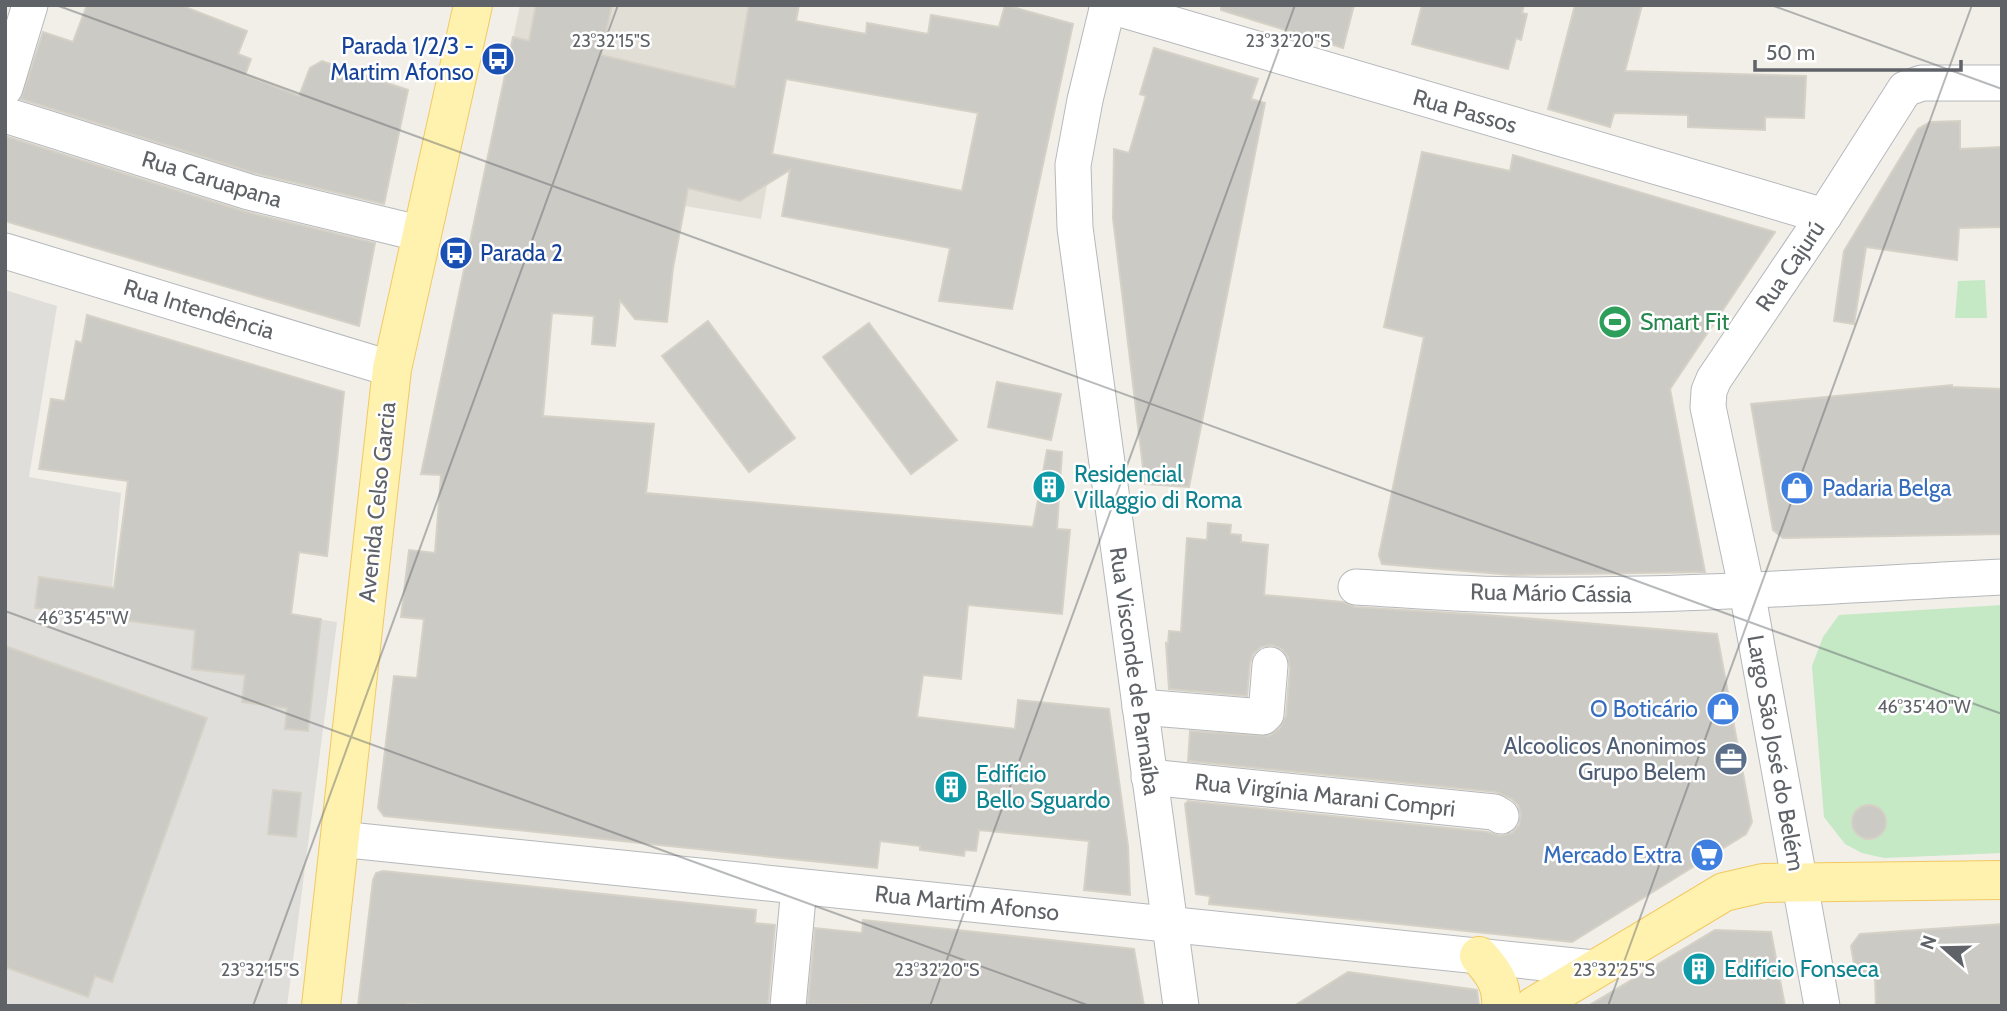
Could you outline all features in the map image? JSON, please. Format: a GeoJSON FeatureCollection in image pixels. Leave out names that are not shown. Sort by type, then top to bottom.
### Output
{"type":"FeatureCollection","features":[{"type":"Feature","properties":{"kind":"main road","name":"Avenida Celso Garcia"},"geometry":{"type":"LineString","coordinates":[[321,1006],[392,369],[473,5]]}},
{"type":"Feature","properties":{"kind":"main road","name":"Largo São José do Belém"},"geometry":{"type":"LineString","coordinates":[[1799,882],[2002,880]]}},
{"type":"Feature","properties":{"kind":"main road"},"geometry":{"type":"LineString","coordinates":[[1534,1006],[1724,892],[1763,883],[1799,882]]}},
{"type":"Feature","properties":{"kind":"main road"},"geometry":{"type":"LineString","coordinates":[[1479,956],[1497,979],[1502,993],[1501,1006]]}},
{"type":"Feature","properties":{"kind":"street"},"geometry":{"type":"LineString","coordinates":[[5,88],[30,5]]}},
{"type":"Feature","properties":{"kind":"street","name":"Rua Passos"},"geometry":{"type":"LineString","coordinates":[[1108,5],[1824,216]]}},
{"type":"Feature","properties":{"kind":"street","name":"Rua Visconde de Parnaíba"},"geometry":{"type":"LineString","coordinates":[[1108,5],[1085,100],[1073,165],[1075,228],[1181,1006]]}},
{"type":"Feature","properties":{"kind":"street","name":"Rua Cajurú"},"geometry":{"type":"LineString","coordinates":[[1737,539],[1708,407],[1709,391],[1714,379],[1824,216],[1901,94],[1910,86],[1922,83],[2002,83]]}},
{"type":"Feature","properties":{"kind":"street","name":"Rua Caruapana"},"geometry":{"type":"LineString","coordinates":[[5,115],[249,192],[422,234]]}},
{"type":"Feature","properties":{"kind":"street","name":"Rua Intendência"},"geometry":{"type":"LineString","coordinates":[[5,251],[392,369]]}},
{"type":"Feature","properties":{"kind":"street","name":"Largo São José do Belém"},"geometry":{"type":"LineString","coordinates":[[1737,539],[1799,882]]}},
{"type":"Feature","properties":{"kind":"street"},"geometry":{"type":"LineString","coordinates":[[1747,591],[2002,577]]}},
{"type":"Feature","properties":{"kind":"street","name":"Rua Mário Cássia"},"geometry":{"type":"LineString","coordinates":[[1356,586],[1516,596],[1747,591]]}},
{"type":"Feature","properties":{"kind":"street"},"geometry":{"type":"LineString","coordinates":[[1140,707],[1263,717],[1266,714],[1270,665]]}},
{"type":"Feature","properties":{"kind":"street","name":"Rua Virgínia Marani Compri"},"geometry":{"type":"LineString","coordinates":[[1149,777],[1494,812],[1501,816]]}},
{"type":"Feature","properties":{"kind":"street","name":"Rua Martim Afonso"},"geometry":{"type":"LineString","coordinates":[[340,839],[1594,968]]}},
{"type":"Feature","properties":{"kind":"street"},"geometry":{"type":"LineString","coordinates":[[1799,882],[1822,1006]]}},
{"type":"Feature","properties":{"kind":"street"},"geometry":{"type":"LineString","coordinates":[[788,1006],[799,887]]}},
{"type":"Feature","properties":{"kind":"shaded area"},"geometry":{"type":"Polygon","coordinates":[[[520,5],[799,5],[761,219],[685,206],[679,236],[476,218],[520,5]]]}},
{"type":"Feature","properties":{"kind":"shaded area"},"geometry":{"type":"Polygon","coordinates":[[[5,290],[57,306],[29,477],[121,493],[112,588],[337,622],[287,1006],[5,1006],[5,290]]]}},
{"type":"Feature","properties":{"kind":"green space"},"geometry":{"type":"Polygon","coordinates":[[[1985,280],[1987,318],[1955,318],[1958,281],[1985,280]]]}},
{"type":"Feature","properties":{"kind":"green space"},"geometry":{"type":"Polygon","coordinates":[[[2002,605],[2002,853],[1884,858],[1862,853],[1845,844],[1824,817],[1812,666],[1823,637],[1839,615],[2002,605]]]}},
{"type":"Feature","properties":{"kind":"building"},"geometry":{"type":"Polygon","coordinates":[[[87,5],[180,5],[247,31],[238,54],[251,59],[245,75],[299,96],[310,68],[322,61],[408,90],[384,204],[254,173],[21,99],[43,32],[73,42],[87,5]]]}},
{"type":"Feature","properties":{"kind":"building"},"geometry":{"type":"Polygon","coordinates":[[[536,5],[612,5],[601,55],[735,87],[749,5],[799,5],[796,21],[866,34],[867,23],[928,34],[931,15],[999,27],[1005,5],[1073,24],[1012,309],[939,301],[950,248],[782,216],[790,170],[740,201],[688,188],[673,268],[667,322],[635,319],[620,300],[615,346],[592,344],[594,316],[552,313],[543,416],[654,424],[646,493],[1033,527],[1047,450],[1062,452],[1057,529],[1070,530],[1062,614],[968,605],[961,679],[923,675],[917,717],[1015,729],[1018,700],[1109,709],[1128,846],[1130,895],[1084,890],[1089,841],[979,830],[976,851],[965,850],[964,856],[920,850],[920,846],[880,841],[877,868],[384,816],[378,808],[394,676],[417,678],[424,619],[401,617],[409,550],[435,553],[441,475],[421,474],[513,37],[529,41],[536,5]],[[786,79],[772,154],[962,191],[978,113],[786,79]]]}},
{"type":"Feature","properties":{"kind":"building"},"geometry":{"type":"Polygon","coordinates":[[[1221,5],[1354,5],[1343,48],[1221,10],[1221,5]]]}},
{"type":"Feature","properties":{"kind":"building"},"geometry":{"type":"Polygon","coordinates":[[[1422,5],[1524,5],[1522,13],[1527,14],[1521,40],[1516,38],[1508,69],[1412,44],[1422,5]]]}},
{"type":"Feature","properties":{"kind":"building"},"geometry":{"type":"Polygon","coordinates":[[[1575,5],[1642,5],[1625,71],[1806,76],[1804,118],[1765,117],[1765,130],[1688,127],[1688,115],[1614,113],[1610,127],[1548,109],[1575,5]]]}},
{"type":"Feature","properties":{"kind":"building"},"geometry":{"type":"Polygon","coordinates":[[[1154,48],[1258,79],[1251,99],[1265,103],[1189,487],[1145,484],[1113,218],[1114,149],[1129,153],[1146,96],[1140,94],[1154,48]]]}},
{"type":"Feature","properties":{"kind":"building"},"geometry":{"type":"Polygon","coordinates":[[[1960,121],[1960,149],[2002,147],[2002,227],[1959,228],[1957,260],[1866,247],[1854,324],[1834,321],[1844,251],[1918,129],[1930,122],[1960,121]]]}},
{"type":"Feature","properties":{"kind":"building"},"geometry":{"type":"Polygon","coordinates":[[[5,136],[243,211],[375,243],[359,326],[5,221],[5,136]]]}},
{"type":"Feature","properties":{"kind":"building"},"geometry":{"type":"Polygon","coordinates":[[[1422,152],[1510,171],[1513,155],[1775,232],[1670,389],[1705,572],[1512,575],[1382,564],[1379,555],[1424,337],[1384,327],[1422,152]]]}},
{"type":"Feature","properties":{"kind":"building"},"geometry":{"type":"Polygon","coordinates":[[[87,315],[344,392],[327,556],[299,552],[291,614],[321,619],[308,731],[285,729],[287,708],[242,702],[245,675],[192,669],[195,630],[35,608],[39,577],[114,588],[128,481],[39,469],[51,399],[65,401],[76,341],[82,343],[87,315]]]}},
{"type":"Feature","properties":{"kind":"building"},"geometry":{"type":"Polygon","coordinates":[[[708,321],[795,438],[749,472],[662,356],[708,321]]]}},
{"type":"Feature","properties":{"kind":"building"},"geometry":{"type":"Polygon","coordinates":[[[869,323],[957,440],[911,474],[823,357],[869,323]]]}},
{"type":"Feature","properties":{"kind":"building"},"geometry":{"type":"Polygon","coordinates":[[[997,382],[1061,394],[1051,440],[988,427],[997,382]]]}},
{"type":"Feature","properties":{"kind":"building"},"geometry":{"type":"Polygon","coordinates":[[[1952,385],[2002,389],[2002,534],[1783,538],[1773,530],[1751,404],[1952,385]]]}},
{"type":"Feature","properties":{"kind":"building"},"geometry":{"type":"Polygon","coordinates":[[[1208,523],[1231,525],[1230,534],[1241,535],[1241,542],[1268,545],[1264,595],[1343,602],[1355,607],[1717,634],[1752,822],[1746,834],[1572,942],[1209,904],[1210,896],[1196,894],[1185,804],[1188,801],[1488,832],[1500,836],[1512,833],[1519,825],[1521,815],[1518,805],[1512,799],[1496,792],[1188,761],[1190,731],[1269,736],[1280,728],[1286,716],[1290,667],[1288,657],[1282,649],[1272,645],[1261,647],[1253,654],[1247,696],[1169,689],[1166,643],[1168,644],[1169,631],[1181,632],[1187,538],[1207,540],[1208,523]]]}},
{"type":"Feature","properties":{"kind":"building"},"geometry":{"type":"Polygon","coordinates":[[[5,646],[207,718],[112,982],[95,976],[88,997],[5,967],[5,646]]]}},
{"type":"Feature","properties":{"kind":"building"},"geometry":{"type":"Polygon","coordinates":[[[273,790],[301,793],[296,837],[268,834],[273,790]]]}},
{"type":"Feature","properties":{"kind":"building"},"geometry":{"type":"Polygon","coordinates":[[[1869,805],[1881,810],[1886,822],[1881,834],[1869,839],[1857,834],[1852,822],[1857,810],[1869,805]]]}},
{"type":"Feature","properties":{"kind":"building"},"geometry":{"type":"Polygon","coordinates":[[[383,871],[756,910],[755,923],[775,925],[768,1006],[434,1006],[408,1003],[408,1006],[358,1006],[373,880],[376,873],[383,871]]]}},
{"type":"Feature","properties":{"kind":"building"},"geometry":{"type":"Polygon","coordinates":[[[863,920],[1134,949],[1144,1006],[808,1004],[815,928],[862,933],[863,920]]]}},
{"type":"Feature","properties":{"kind":"building"},"geometry":{"type":"Polygon","coordinates":[[[2002,924],[2002,1006],[1876,1006],[1875,976],[1856,976],[1851,946],[1860,934],[2002,924]]]}},
{"type":"Feature","properties":{"kind":"building"},"geometry":{"type":"Polygon","coordinates":[[[1715,930],[1771,932],[1785,1006],[1588,1006],[1715,930]]]}},
{"type":"Feature","properties":{"kind":"building"},"geometry":{"type":"Polygon","coordinates":[[[1348,972],[1477,990],[1479,1006],[1294,1006],[1348,972]]]}},
{"type":"Feature","properties":{"kind":"place","name":"Parada 1/2/3 - Martim Afonso"},"geometry":{"type":"Point","coordinates":[498,59]}},
{"type":"Feature","properties":{"kind":"place","name":"Parada 2"},"geometry":{"type":"Point","coordinates":[456,253]}},
{"type":"Feature","properties":{"kind":"place","name":"Smart Fit"},"geometry":{"type":"Point","coordinates":[1615,322]}},
{"type":"Feature","properties":{"kind":"place","name":"Residencial Villaggio di Roma"},"geometry":{"type":"Point","coordinates":[1049,487]}},
{"type":"Feature","properties":{"kind":"place","name":"Padaria Belga"},"geometry":{"type":"Point","coordinates":[1797,488]}},
{"type":"Feature","properties":{"kind":"place","name":"O Boticário"},"geometry":{"type":"Point","coordinates":[1723,709]}},
{"type":"Feature","properties":{"kind":"place","name":"Alcoolicos Anonimos Grupo Belem"},"geometry":{"type":"Point","coordinates":[1731,759]}},
{"type":"Feature","properties":{"kind":"place","name":"Edifício Bello Sguardo"},"geometry":{"type":"Point","coordinates":[951,787]}},
{"type":"Feature","properties":{"kind":"place","name":"Mercado Extra"},"geometry":{"type":"Point","coordinates":[1707,855]}},
{"type":"Feature","properties":{"kind":"place","name":"Edifício Fonseca"},"geometry":{"type":"Point","coordinates":[1699,969]}}]}
